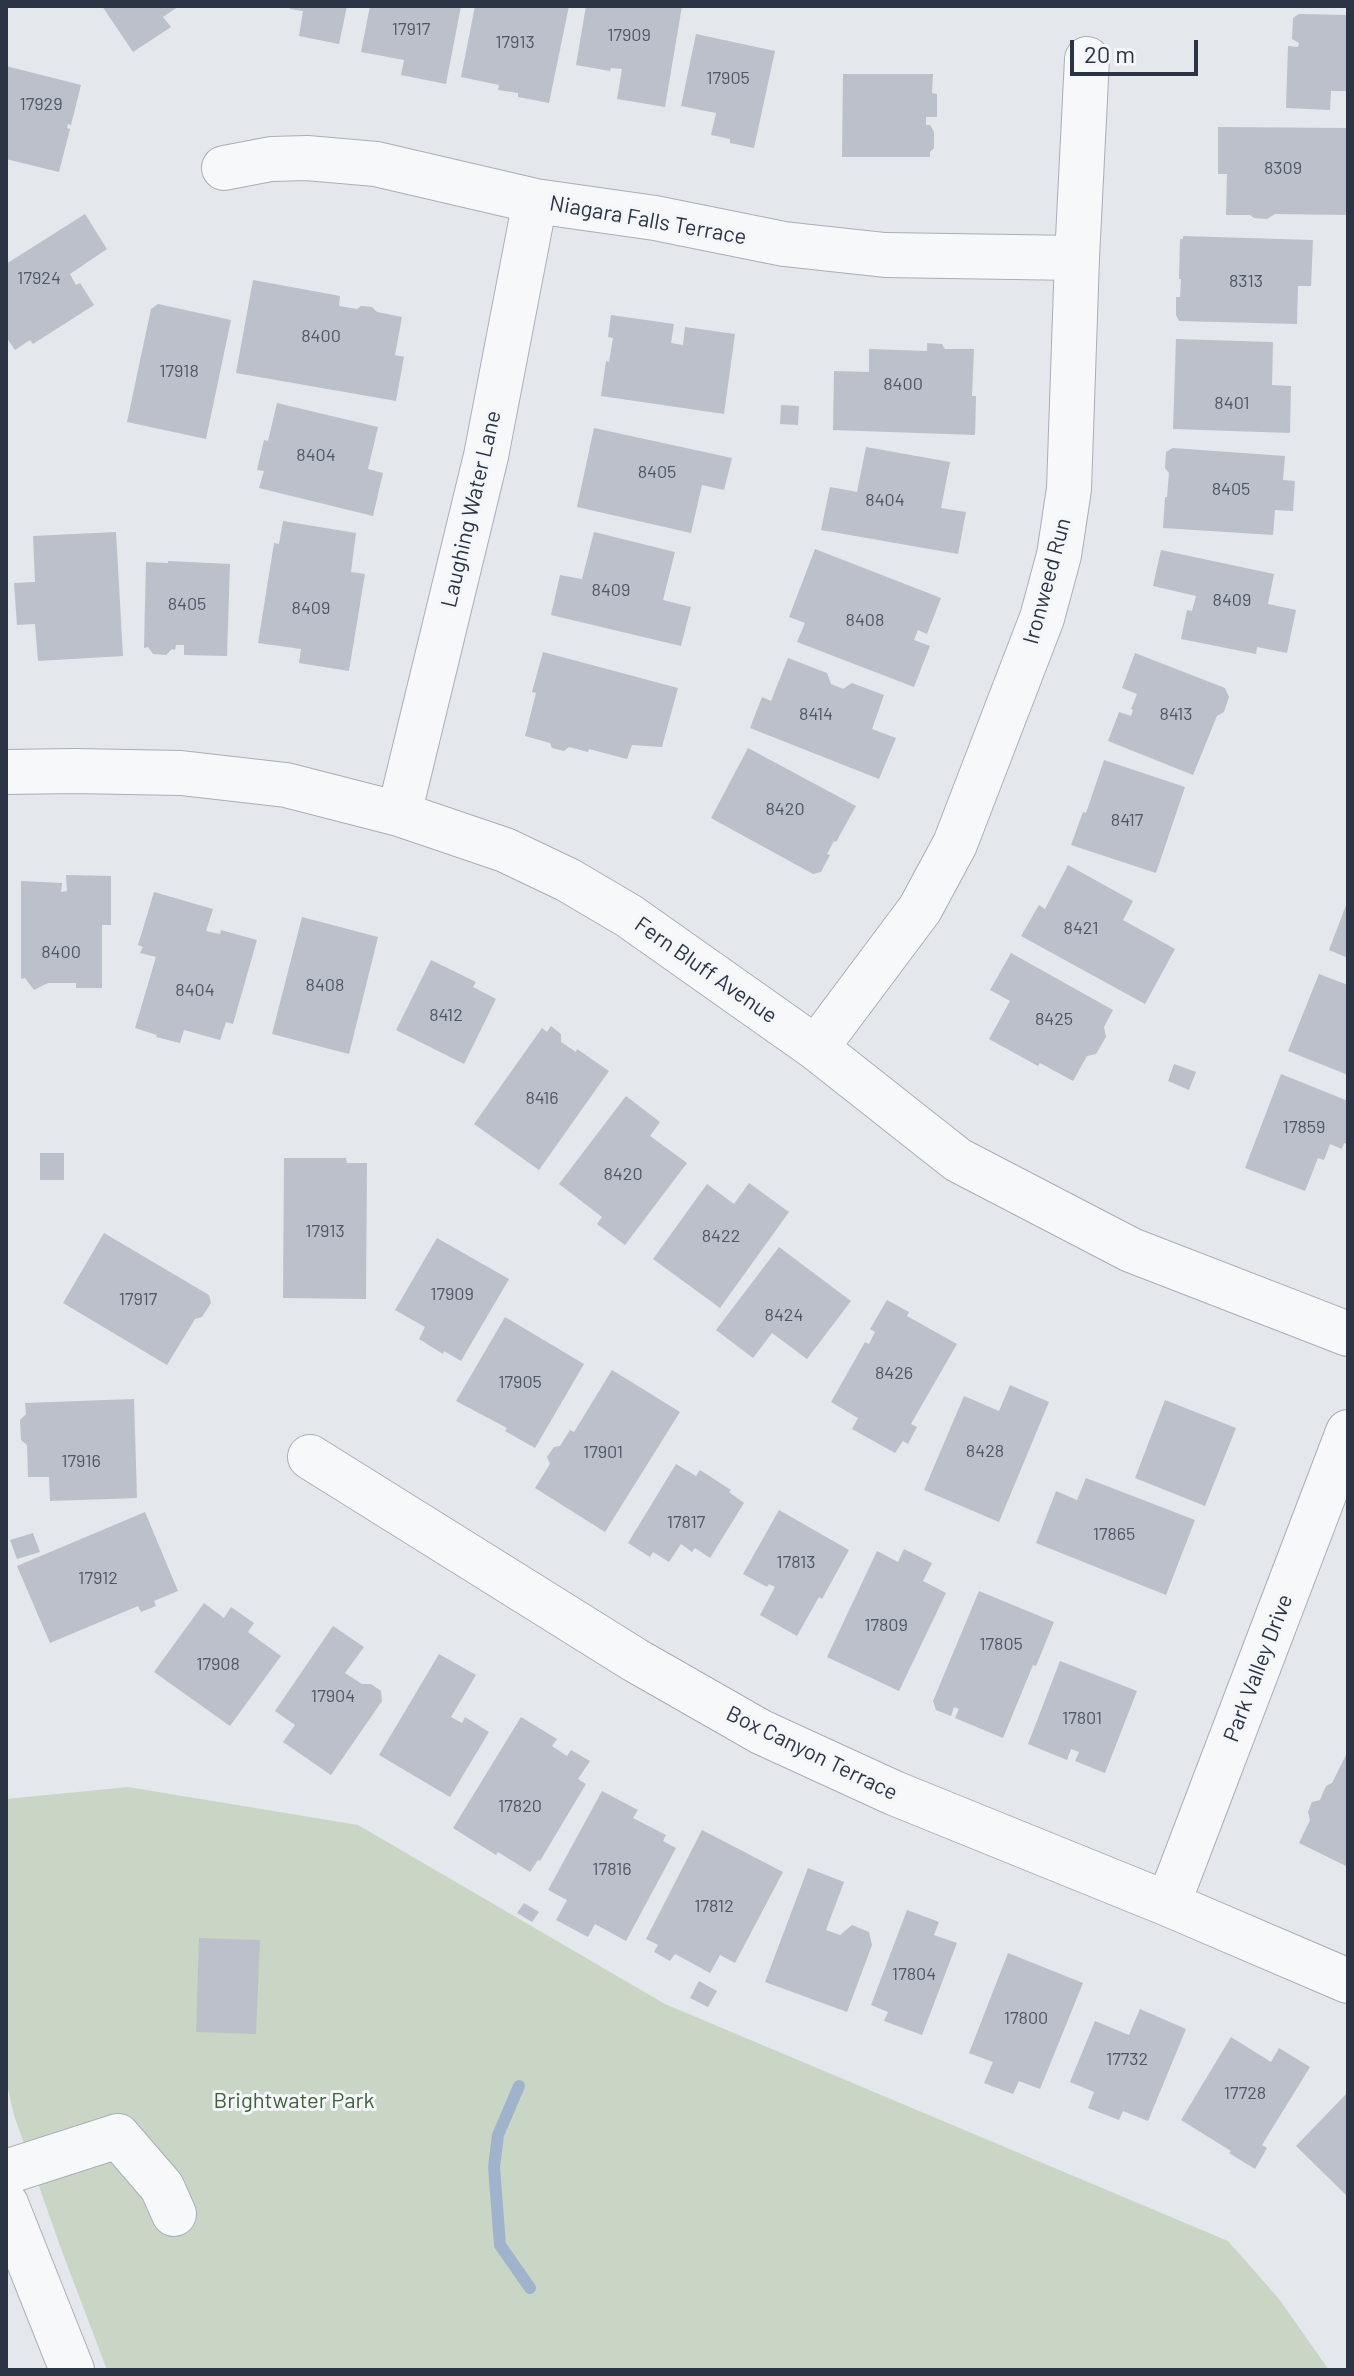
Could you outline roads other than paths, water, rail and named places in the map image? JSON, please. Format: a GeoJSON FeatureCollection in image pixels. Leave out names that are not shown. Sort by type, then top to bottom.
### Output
{"type":"FeatureCollection","features":[{"type":"Feature","properties":{"kind":"street","name":"Ironweed Run"},"geometry":{"type":"LineString","coordinates":[[816,1048],[920,909],[955,844],[1042,618],[1059,555],[1069,489],[1087,59]]}},
{"type":"Feature","properties":{"kind":"street","name":"Niagara Falls Terrace"},"geometry":{"type":"LineString","coordinates":[[224,168],[271,159],[307,158],[376,164],[535,201],[655,218],[784,244],[885,255],[1077,258]]}},
{"type":"Feature","properties":{"kind":"street","name":"Laughing Water Lane"},"geometry":{"type":"LineString","coordinates":[[399,814],[486,456],[535,201]]}},
{"type":"Feature","properties":{"kind":"street","name":"Fern Bluff Avenue"},"geometry":{"type":"LineString","coordinates":[[6,772],[196,775],[286,785],[399,814],[505,850],[568,880],[629,916],[816,1048],[958,1160],[1131,1250],[1348,1334]]}},
{"type":"Feature","properties":{"kind":"street","name":"Park Valley Drive"},"geometry":{"type":"LineString","coordinates":[[1168,1904],[1348,1432]]}},
{"type":"Feature","properties":{"kind":"street","name":"Box Canyon Terrace"},"geometry":{"type":"LineString","coordinates":[[310,1457],[635,1660],[761,1732],[894,1793],[1348,1981]]}},
{"type":"Feature","properties":{"kind":"street"},"geometry":{"type":"LineString","coordinates":[[6,2172],[118,2136],[162,2187],[174,2214]]}},
{"type":"Feature","properties":{"kind":"street"},"geometry":{"type":"LineString","coordinates":[[6,2204],[72,2370]]}},
{"type":"Feature","properties":{"kind":"waterway"},"geometry":{"type":"LineString","coordinates":[[519,2086],[498,2135],[494,2167],[500,2245],[530,2288]]}},
{"type":"Feature","properties":{"kind":"park label","name":"Brightwater Park"},"geometry":{"type":"Point","coordinates":[294,2101]}}]}
